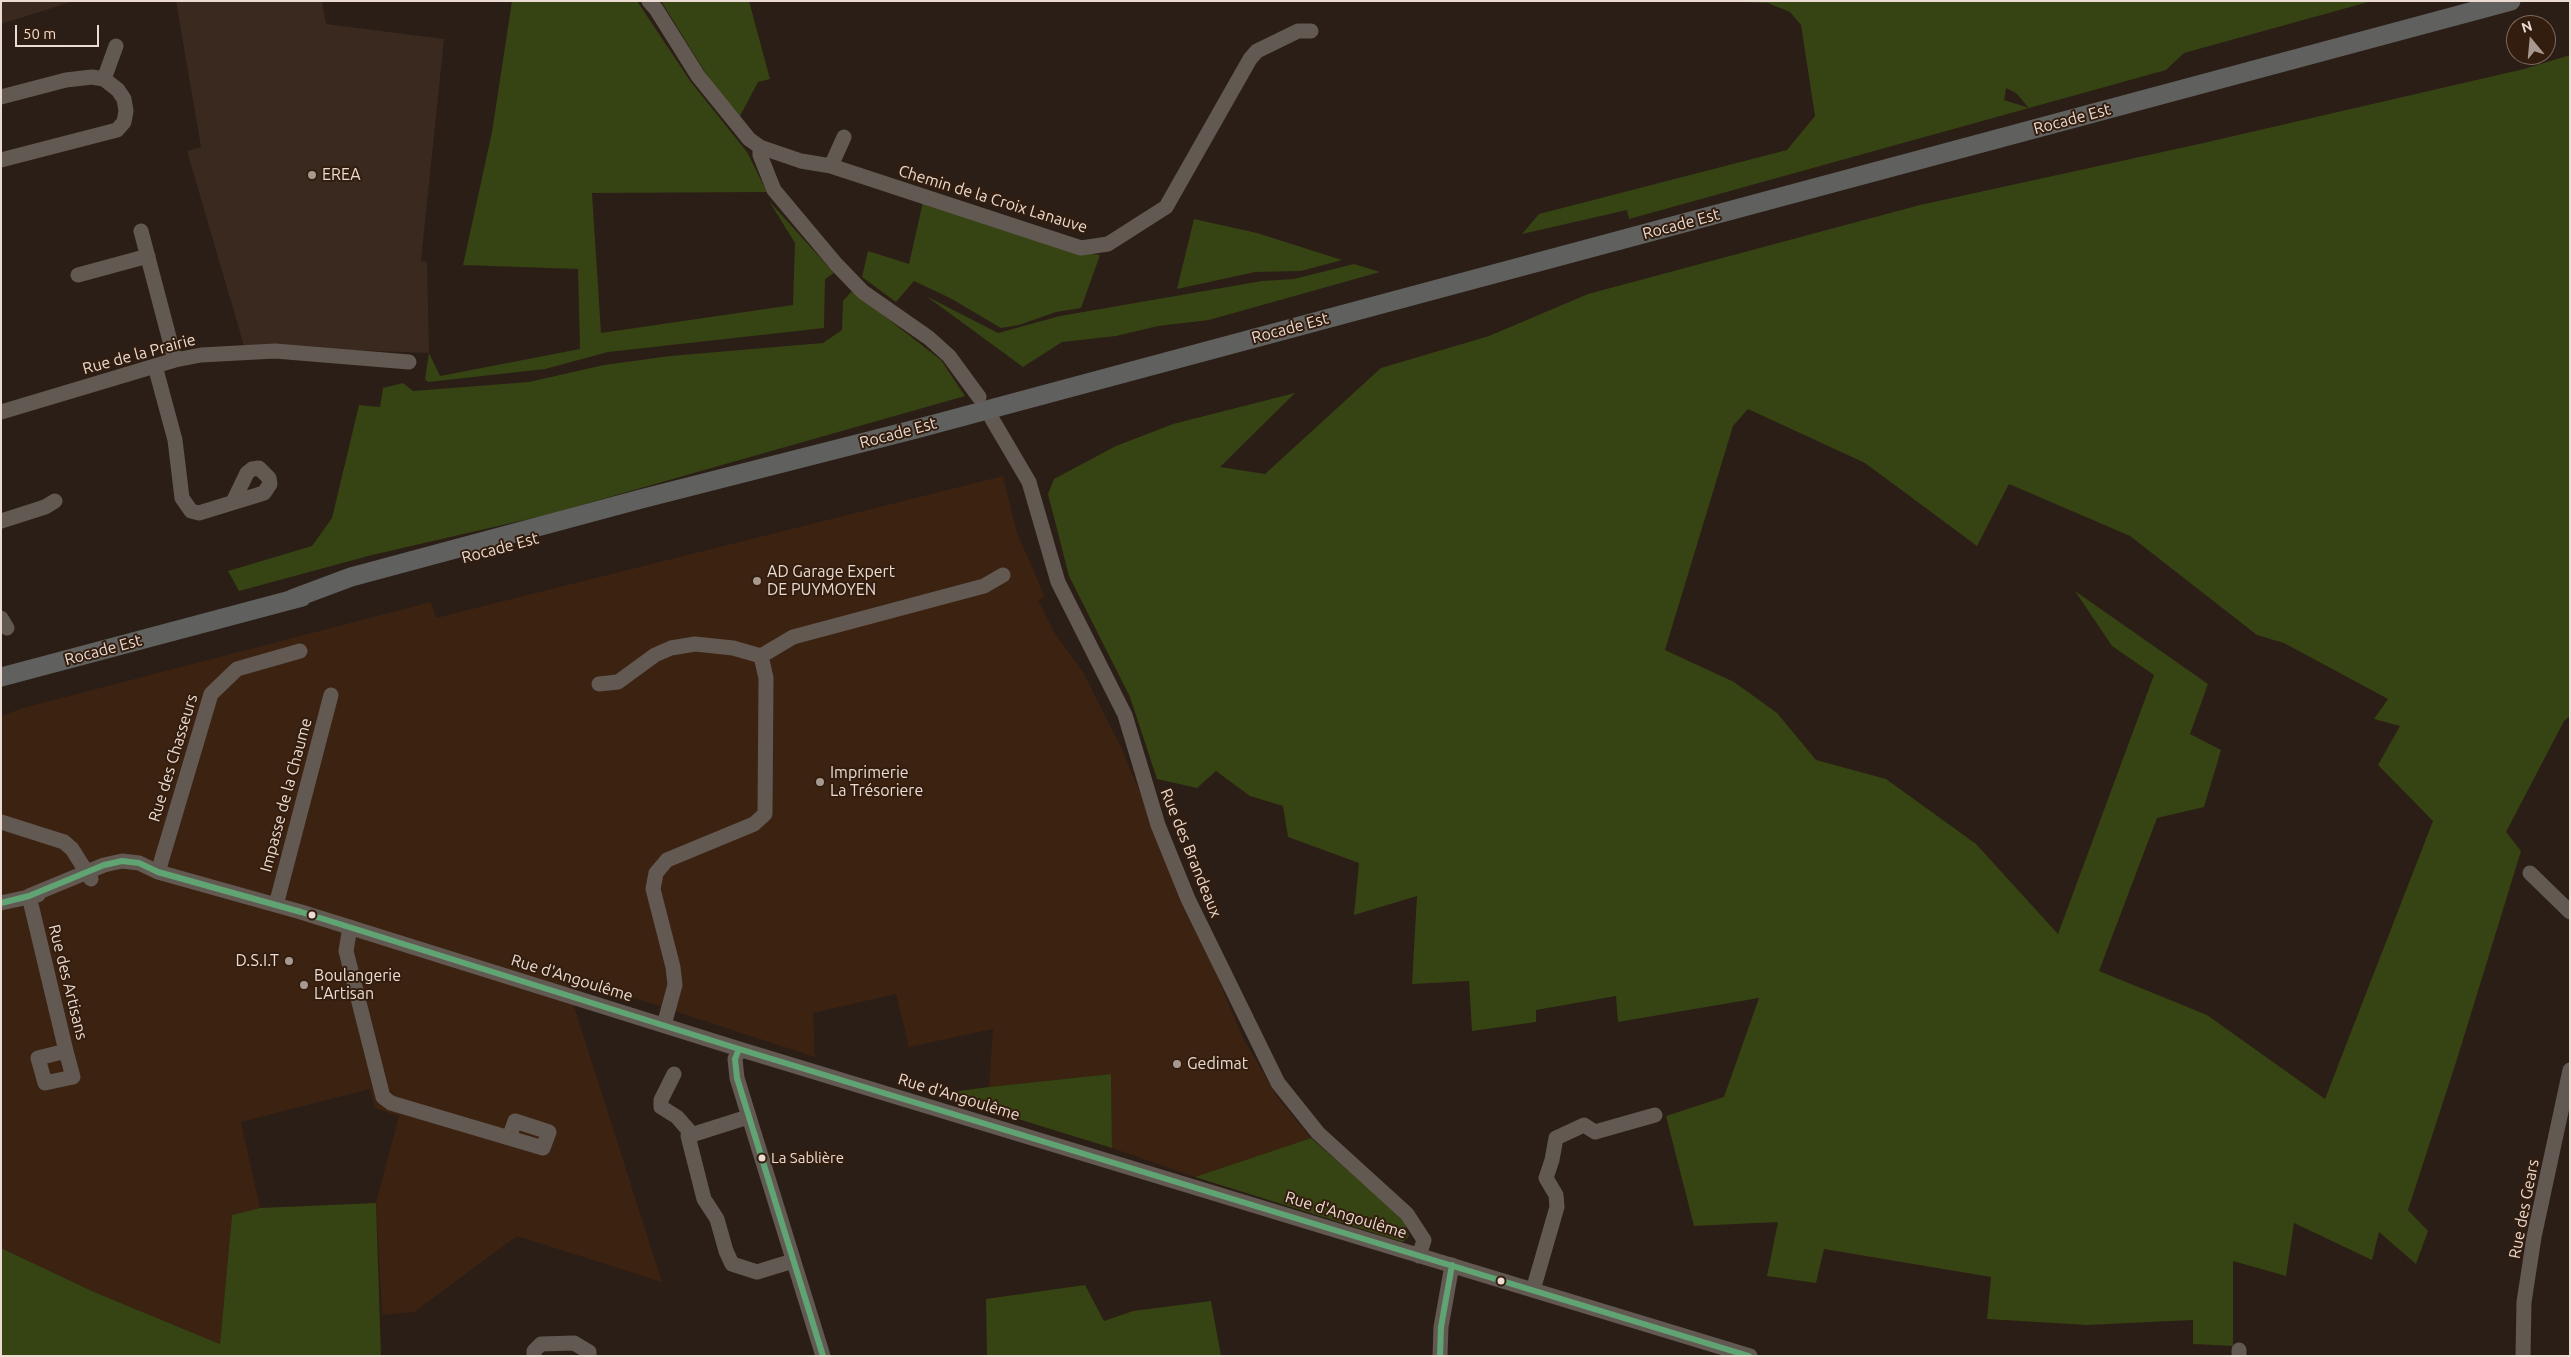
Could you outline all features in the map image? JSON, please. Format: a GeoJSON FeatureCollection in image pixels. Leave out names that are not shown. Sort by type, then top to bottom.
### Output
{"type":"FeatureCollection","features":[{"type":"Feature","properties":{"kind":"main road","name":"Rocade Est"},"geometry":{"type":"LineString","coordinates":[[1,677],[292,599],[352,587],[633,513],[851,446],[2511,1]]}},
{"type":"Feature","properties":{"kind":"street"},"geometry":{"type":"LineString","coordinates":[[649,1],[698,76],[748,139],[760,147],[760,155],[774,190],[836,264],[863,292],[929,338],[949,356],[979,397]]}},
{"type":"Feature","properties":{"kind":"street","name":"Chemin de la Croix Lanauve"},"geometry":{"type":"LineString","coordinates":[[760,147],[801,161],[831,166],[1081,248],[1108,244],[1166,207],[1250,59],[1257,51],[1298,32],[1311,31]]}},
{"type":"Feature","properties":{"kind":"street"},"geometry":{"type":"LineString","coordinates":[[104,78],[116,46]]}},
{"type":"Feature","properties":{"kind":"street"},"geometry":{"type":"LineString","coordinates":[[1,97],[66,80],[92,76],[104,78],[118,90],[124,99],[126,111],[124,122],[117,130],[1,160]]}},
{"type":"Feature","properties":{"kind":"street"},"geometry":{"type":"LineString","coordinates":[[831,166],[844,137]]}},
{"type":"Feature","properties":{"kind":"street"},"geometry":{"type":"LineString","coordinates":[[141,231],[175,360]]}},
{"type":"Feature","properties":{"kind":"street"},"geometry":{"type":"LineString","coordinates":[[78,275],[148,256]]}},
{"type":"Feature","properties":{"kind":"street","name":"Rue de la Prairie"},"geometry":{"type":"LineString","coordinates":[[1,412],[175,360],[201,355],[275,351],[409,362]]}},
{"type":"Feature","properties":{"kind":"street"},"geometry":{"type":"LineString","coordinates":[[155,366],[175,440],[182,498],[191,512],[200,513],[232,502]]}},
{"type":"Feature","properties":{"kind":"street","name":"Rue des Brandeaux"},"geometry":{"type":"LineString","coordinates":[[992,419],[1030,482],[1058,582],[1125,715],[1158,825],[1188,899],[1214,957],[1278,1083],[1318,1133],[1407,1214],[1424,1240],[1418,1256]]}},
{"type":"Feature","properties":{"kind":"street"},"geometry":{"type":"LineString","coordinates":[[1,521],[45,507],[55,500]]}},
{"type":"Feature","properties":{"kind":"street"},"geometry":{"type":"LineString","coordinates":[[599,684],[618,682],[655,656],[671,648],[695,644],[733,648],[761,656],[794,637],[984,586],[1003,575]]}},
{"type":"Feature","properties":{"kind":"street","name":"Rue des Chasseurs"},"geometry":{"type":"LineString","coordinates":[[158,872],[159,861],[211,694],[237,669],[300,651]]}},
{"type":"Feature","properties":{"kind":"street"},"geometry":{"type":"LineString","coordinates":[[664,1025],[675,985],[673,967],[653,889],[656,873],[668,860],[754,824],[765,814],[766,678],[761,656]]}},
{"type":"Feature","properties":{"kind":"street","name":"Impasse de la Chaume"},"geometry":{"type":"LineString","coordinates":[[276,905],[331,695]]}},
{"type":"Feature","properties":{"kind":"street"},"geometry":{"type":"LineString","coordinates":[[1,822],[64,842],[72,848],[89,876]]}},
{"type":"Feature","properties":{"kind":"street","name":"Rue d'Angoulême"},"geometry":{"type":"LineString","coordinates":[[1,904],[29,896],[61,891],[122,861],[139,863],[158,872],[276,905],[739,1049],[1750,1356]]}},
{"type":"Feature","properties":{"kind":"street"},"geometry":{"type":"LineString","coordinates":[[2530,873],[2570,912]]}},
{"type":"Feature","properties":{"kind":"street","name":"Rue des Artisans"},"geometry":{"type":"LineString","coordinates":[[29,896],[66,1051],[72,1077],[45,1083],[38,1058],[66,1051]]}},
{"type":"Feature","properties":{"kind":"street"},"geometry":{"type":"LineString","coordinates":[[350,928],[346,951],[383,1098],[391,1103],[509,1138]]}},
{"type":"Feature","properties":{"kind":"street"},"geometry":{"type":"LineString","coordinates":[[739,1049],[735,1059],[737,1078],[823,1356]]}},
{"type":"Feature","properties":{"kind":"street","name":"Rue des Gears"},"geometry":{"type":"LineString","coordinates":[[2523,1356],[2524,1302],[2530,1265],[2564,1130],[2570,1070]]}},
{"type":"Feature","properties":{"kind":"street"},"geometry":{"type":"LineString","coordinates":[[674,1074],[661,1100],[661,1107],[677,1117],[691,1133]]}},
{"type":"Feature","properties":{"kind":"street"},"geometry":{"type":"LineString","coordinates":[[1533,1290],[1556,1206],[1556,1194],[1546,1178],[1556,1138],[1584,1125],[1595,1132],[1656,1114]]}},
{"type":"Feature","properties":{"kind":"street"},"geometry":{"type":"LineString","coordinates":[[748,1117],[691,1133],[688,1136],[688,1143],[704,1199],[717,1219],[729,1259],[739,1267],[752,1272],[793,1260]]}},
{"type":"Feature","properties":{"kind":"street"},"geometry":{"type":"LineString","coordinates":[[1440,1356],[1441,1326],[1452,1266]]}},
{"type":"Feature","properties":{"kind":"street"},"geometry":{"type":"LineString","coordinates":[[534,1356],[534,1351],[541,1344],[574,1343],[589,1352],[590,1356]]}},
{"type":"Feature","properties":{"kind":"shaded area"},"geometry":{"type":"Polygon","coordinates":[[[1,1],[74,1],[1,24],[1,1]]]}},
{"type":"Feature","properties":{"kind":"shaded area","name":"EREA"},"geometry":{"type":"Polygon","coordinates":[[[176,1],[322,1],[326,24],[444,39],[421,261],[427,262],[429,353],[244,346],[187,151],[201,147],[176,1]]]}},
{"type":"Feature","properties":{"kind":"shaded area"},"geometry":{"type":"Polygon","coordinates":[[[1003,476],[1017,533],[1045,597],[1038,600],[1054,632],[1084,674],[1121,747],[1243,1038],[1278,1098],[1311,1138],[1195,1177],[1112,1148],[1111,1074],[989,1087],[993,1029],[909,1047],[896,994],[813,1013],[815,1057],[564,975],[662,1282],[517,1236],[414,1312],[382,1315],[376,1203],[399,1116],[375,1108],[370,1089],[241,1122],[260,1208],[232,1215],[220,1344],[94,1292],[1,1248],[1,716],[23,708],[431,602],[436,618],[1003,476]]]}},
{"type":"Feature","properties":{"kind":"green space"},"geometry":{"type":"Polygon","coordinates":[[[512,1],[637,1],[691,82],[747,152],[767,192],[592,193],[601,333],[793,305],[795,243],[769,201],[834,273],[825,279],[824,328],[608,352],[545,369],[428,382],[425,379],[429,353],[440,376],[580,349],[578,269],[463,265],[492,132],[512,1]]]}},
{"type":"Feature","properties":{"kind":"green space"},"geometry":{"type":"Polygon","coordinates":[[[661,1],[749,1],[770,79],[758,82],[740,116],[713,85],[661,1]]]}},
{"type":"Feature","properties":{"kind":"green space"},"geometry":{"type":"Polygon","coordinates":[[[1723,1],[2372,1],[2184,53],[2166,70],[1629,219],[1627,210],[1522,234],[1539,214],[1787,150],[1815,116],[1801,25],[1790,12],[1768,3],[1723,1]],[[2006,88],[2004,100],[2029,108],[2016,93],[2006,88]]]}},
{"type":"Feature","properties":{"kind":"green space"},"geometry":{"type":"Polygon","coordinates":[[[2570,55],[2570,716],[2564,721],[2506,832],[2521,851],[2408,1210],[2428,1231],[2416,1264],[2379,1232],[2372,1260],[2294,1223],[2286,1276],[2233,1261],[2233,1346],[2193,1344],[2193,1320],[2087,1325],[1987,1319],[1991,1277],[1824,1249],[1816,1283],[1767,1276],[1778,1222],[1694,1226],[1666,1116],[1724,1097],[1759,998],[1618,1022],[1616,996],[1536,1010],[1536,1022],[1472,1031],[1469,981],[1412,984],[1417,896],[1354,915],[1359,863],[1288,837],[1283,806],[1250,796],[1216,771],[1197,788],[1157,779],[1130,697],[1069,576],[1048,494],[1054,479],[1116,446],[1173,424],[1295,393],[1220,467],[1265,474],[1381,368],[1489,336],[1588,294],[1920,205],[2199,144],[2537,65],[2556,65],[2556,59],[2570,55]],[[1748,409],[1733,426],[1665,650],[1734,682],[1777,713],[1816,760],[1886,779],[1976,844],[2058,934],[2154,675],[2112,646],[2075,591],[2208,684],[2190,734],[2221,750],[2204,807],[2157,818],[2099,971],[2207,1015],[2325,1099],[2433,821],[2378,765],[2400,726],[2374,719],[2388,699],[2284,643],[2257,635],[2130,536],[2009,484],[1977,546],[1865,463],[1748,409]]]}},
{"type":"Feature","properties":{"kind":"green space"},"geometry":{"type":"Polygon","coordinates":[[[923,202],[1075,252],[1100,255],[1081,308],[1056,312],[1019,325],[1001,328],[950,298],[914,281],[896,302],[862,277],[868,251],[909,264],[923,202]]]}},
{"type":"Feature","properties":{"kind":"green space"},"geometry":{"type":"Polygon","coordinates":[[[1194,219],[1257,233],[1342,260],[1301,271],[1255,272],[1177,289],[1194,219]]]}},
{"type":"Feature","properties":{"kind":"green space"},"geometry":{"type":"Polygon","coordinates":[[[1354,264],[1380,272],[1209,320],[1158,326],[1116,336],[1062,342],[1023,367],[926,296],[998,333],[1060,316],[1262,281],[1294,279],[1354,264]]]}},
{"type":"Feature","properties":{"kind":"green space"},"geometry":{"type":"Polygon","coordinates":[[[852,291],[941,360],[965,396],[546,515],[372,555],[239,591],[228,571],[312,546],[332,518],[359,405],[380,407],[383,388],[403,383],[413,391],[529,382],[604,365],[670,356],[823,343],[842,330],[843,301],[852,291]]]}},
{"type":"Feature","properties":{"kind":"green space"},"geometry":{"type":"Polygon","coordinates":[[[1111,1074],[1112,1148],[937,1094],[989,1087],[1111,1074]]]}},
{"type":"Feature","properties":{"kind":"green space"},"geometry":{"type":"Polygon","coordinates":[[[1311,1138],[1403,1218],[1409,1236],[1403,1242],[1195,1177],[1311,1138]]]}},
{"type":"Feature","properties":{"kind":"green space"},"geometry":{"type":"Polygon","coordinates":[[[376,1203],[381,1356],[1,1356],[1,1248],[94,1292],[220,1344],[232,1215],[260,1208],[376,1203]]]}},
{"type":"Feature","properties":{"kind":"green space"},"geometry":{"type":"Polygon","coordinates":[[[1085,1285],[1104,1321],[1133,1311],[1211,1301],[1221,1356],[987,1356],[986,1299],[1085,1285]]]}},
{"type":"Feature","properties":{"kind":"transit line"},"geometry":{"type":"LineString","coordinates":[[1,903],[29,896],[104,865],[122,861],[139,863],[158,872],[301,912],[739,1049],[1749,1356]]}},
{"type":"Feature","properties":{"kind":"transit line"},"geometry":{"type":"LineString","coordinates":[[739,1049],[735,1059],[737,1078],[823,1356]]}},
{"type":"Feature","properties":{"kind":"transit line"},"geometry":{"type":"LineString","coordinates":[[1440,1356],[1441,1327],[1452,1265]]}},
{"type":"Feature","properties":{"kind":"place","name":"EREA"},"geometry":{"type":"Point","coordinates":[312,175]}},
{"type":"Feature","properties":{"kind":"place","name":"AD Garage Expert DE PUYMOYEN"},"geometry":{"type":"Point","coordinates":[757,581]}},
{"type":"Feature","properties":{"kind":"place","name":"Imprimerie La Trésoriere"},"geometry":{"type":"Point","coordinates":[820,782]}},
{"type":"Feature","properties":{"kind":"place","name":"D.S.I.T"},"geometry":{"type":"Point","coordinates":[289,961]}},
{"type":"Feature","properties":{"kind":"place","name":"Boulangerie L'Artisan"},"geometry":{"type":"Point","coordinates":[304,985]}},
{"type":"Feature","properties":{"kind":"place","name":"Gedimat"},"geometry":{"type":"Point","coordinates":[1177,1064]}},
{"type":"Feature","properties":{"kind":"place","name":"La Sablière"},"geometry":{"type":"Point","coordinates":[762,1158]}}]}
